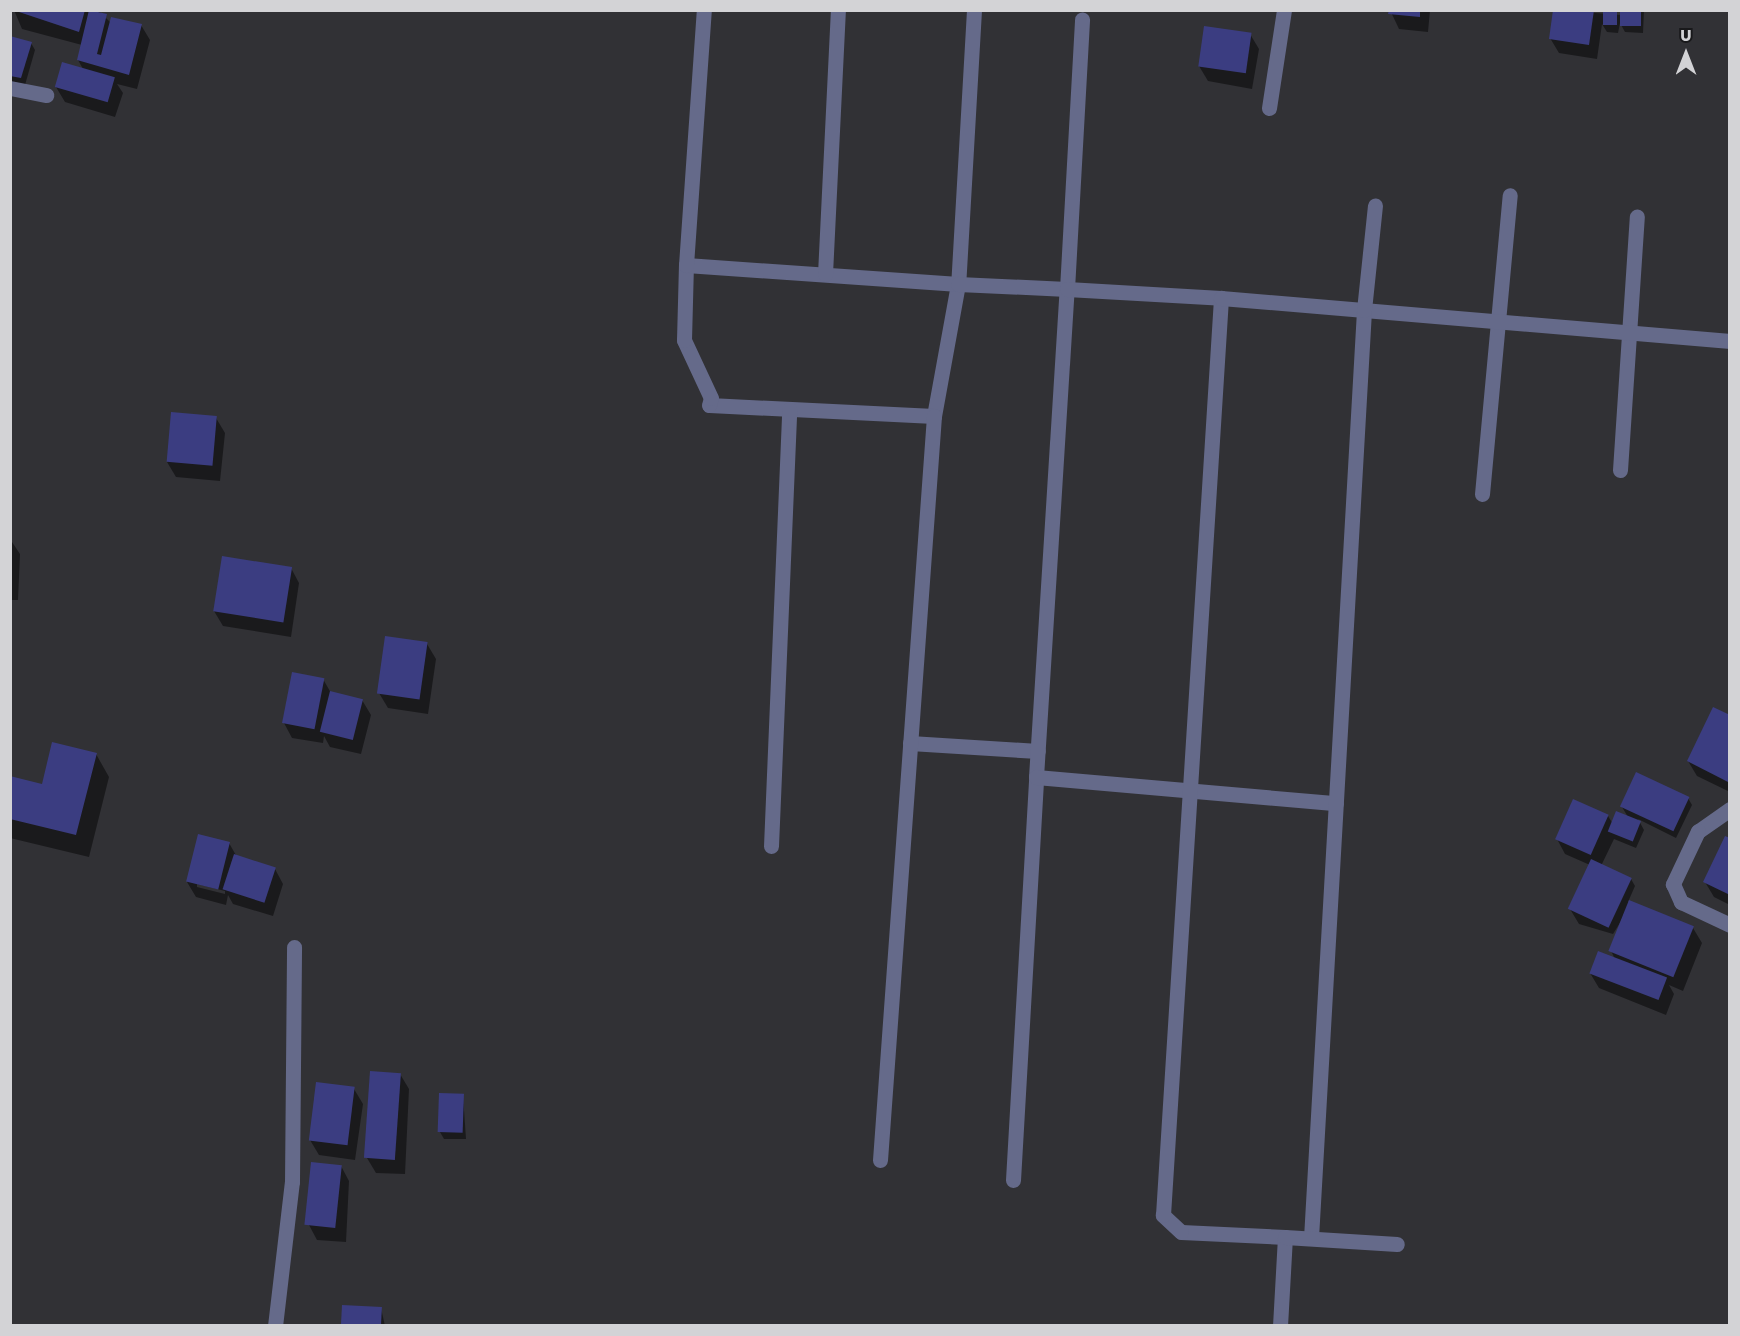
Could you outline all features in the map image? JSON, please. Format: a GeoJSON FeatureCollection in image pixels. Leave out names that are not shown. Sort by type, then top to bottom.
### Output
{"type":"FeatureCollection","features":[{"type":"Feature","properties":{"kind":"street"},"geometry":{"type":"LineString","coordinates":[[704,10],[686,265],[684,340],[711,398],[709,405],[934,416]]}},
{"type":"Feature","properties":{"kind":"street"},"geometry":{"type":"LineString","coordinates":[[825,274],[838,10]]}},
{"type":"Feature","properties":{"kind":"street"},"geometry":{"type":"LineString","coordinates":[[880,1160],[934,416],[958,284],[974,10]]}},
{"type":"Feature","properties":{"kind":"street"},"geometry":{"type":"LineString","coordinates":[[1269,108],[1284,10]]}},
{"type":"Feature","properties":{"kind":"street"},"geometry":{"type":"LineString","coordinates":[[1013,1180],[1082,20]]}},
{"type":"Feature","properties":{"kind":"street"},"geometry":{"type":"LineString","coordinates":[[10,88],[46,95]]}},
{"type":"Feature","properties":{"kind":"street"},"geometry":{"type":"LineString","coordinates":[[1482,494],[1510,195]]}},
{"type":"Feature","properties":{"kind":"street"},"geometry":{"type":"LineString","coordinates":[[1311,1238],[1364,310],[1375,206]]}},
{"type":"Feature","properties":{"kind":"street"},"geometry":{"type":"LineString","coordinates":[[1620,470],[1637,217]]}},
{"type":"Feature","properties":{"kind":"street"},"geometry":{"type":"LineString","coordinates":[[686,265],[958,284],[1221,298],[1730,341]]}},
{"type":"Feature","properties":{"kind":"street"},"geometry":{"type":"LineString","coordinates":[[1221,298],[1163,1215],[1181,1232],[1397,1244]]}},
{"type":"Feature","properties":{"kind":"street"},"geometry":{"type":"LineString","coordinates":[[771,846],[789,409]]}},
{"type":"Feature","properties":{"kind":"street"},"geometry":{"type":"LineString","coordinates":[[910,743],[1038,751]]}},
{"type":"Feature","properties":{"kind":"street"},"geometry":{"type":"LineString","coordinates":[[1036,777],[1335,803]]}},
{"type":"Feature","properties":{"kind":"street"},"geometry":{"type":"LineString","coordinates":[[1730,809],[1698,831],[1673,884],[1681,902],[1730,925]]}},
{"type":"Feature","properties":{"kind":"street"},"geometry":{"type":"LineString","coordinates":[[275,1326],[292,1182],[294,947]]}},
{"type":"Feature","properties":{"kind":"street"},"geometry":{"type":"LineString","coordinates":[[1280,1326],[1286,1237]]}},
{"type":"Feature","properties":{"kind":"building"},"geometry":{"type":"Polygon","coordinates":[[[13,10],[85,10],[79,32],[13,10]]]}},
{"type":"Feature","properties":{"kind":"building"},"geometry":{"type":"Polygon","coordinates":[[[89,10],[107,14],[97,54],[101,55],[111,17],[142,24],[129,75],[77,60],[89,10]]]}},
{"type":"Feature","properties":{"kind":"building"},"geometry":{"type":"Polygon","coordinates":[[[1389,10],[1420,10],[1420,17],[1388,14],[1389,10]]]}},
{"type":"Feature","properties":{"kind":"building"},"geometry":{"type":"Polygon","coordinates":[[[1553,10],[1594,10],[1589,45],[1549,39],[1553,10]]]}},
{"type":"Feature","properties":{"kind":"building"},"geometry":{"type":"Polygon","coordinates":[[[1603,10],[1617,10],[1617,25],[1603,25],[1603,10]]]}},
{"type":"Feature","properties":{"kind":"building"},"geometry":{"type":"Polygon","coordinates":[[[1620,10],[1641,10],[1641,26],[1620,26],[1620,10]]]}},
{"type":"Feature","properties":{"kind":"building"},"geometry":{"type":"Polygon","coordinates":[[[1204,26],[1252,33],[1246,73],[1198,67],[1204,26]]]}},
{"type":"Feature","properties":{"kind":"building"},"geometry":{"type":"Polygon","coordinates":[[[10,36],[32,42],[21,78],[10,76],[10,36]]]}},
{"type":"Feature","properties":{"kind":"building"},"geometry":{"type":"Polygon","coordinates":[[[62,62],[115,77],[108,102],[55,87],[62,62]]]}},
{"type":"Feature","properties":{"kind":"building"},"geometry":{"type":"Polygon","coordinates":[[[171,412],[217,416],[212,466],[167,462],[171,412]]]}},
{"type":"Feature","properties":{"kind":"building"},"geometry":{"type":"Polygon","coordinates":[[[222,556],[292,567],[283,622],[213,611],[222,556]]]}},
{"type":"Feature","properties":{"kind":"building"},"geometry":{"type":"Polygon","coordinates":[[[385,636],[428,642],[420,699],[377,693],[385,636]]]}},
{"type":"Feature","properties":{"kind":"building"},"geometry":{"type":"Polygon","coordinates":[[[292,672],[324,678],[314,729],[282,723],[292,672]]]}},
{"type":"Feature","properties":{"kind":"building"},"geometry":{"type":"Polygon","coordinates":[[[330,691],[363,699],[353,740],[320,732],[330,691]]]}},
{"type":"Feature","properties":{"kind":"building"},"geometry":{"type":"Polygon","coordinates":[[[1713,707],[1730,715],[1730,783],[1687,761],[1713,707]]]}},
{"type":"Feature","properties":{"kind":"building"},"geometry":{"type":"Polygon","coordinates":[[[52,742],[97,753],[76,835],[10,819],[10,776],[42,784],[52,742]]]}},
{"type":"Feature","properties":{"kind":"building"},"geometry":{"type":"Polygon","coordinates":[[[1636,772],[1689,797],[1673,831],[1620,806],[1636,772]]]}},
{"type":"Feature","properties":{"kind":"building"},"geometry":{"type":"Polygon","coordinates":[[[1573,799],[1609,815],[1591,855],[1555,839],[1573,799]]]}},
{"type":"Feature","properties":{"kind":"building"},"geometry":{"type":"Polygon","coordinates":[[[1616,811],[1641,821],[1633,842],[1608,831],[1616,811]]]}},
{"type":"Feature","properties":{"kind":"building"},"geometry":{"type":"Polygon","coordinates":[[[198,834],[230,842],[218,890],[186,882],[198,834]]]}},
{"type":"Feature","properties":{"kind":"building"},"geometry":{"type":"Polygon","coordinates":[[[1725,836],[1730,838],[1730,895],[1703,882],[1725,836]]]}},
{"type":"Feature","properties":{"kind":"building"},"geometry":{"type":"Polygon","coordinates":[[[234,854],[276,868],[264,903],[223,889],[234,854]]]}},
{"type":"Feature","properties":{"kind":"building"},"geometry":{"type":"Polygon","coordinates":[[[1591,859],[1632,878],[1609,928],[1568,909],[1591,859]]]}},
{"type":"Feature","properties":{"kind":"building"},"geometry":{"type":"Polygon","coordinates":[[[1629,900],[1694,926],[1673,977],[1608,951],[1629,900]]]}},
{"type":"Feature","properties":{"kind":"building"},"geometry":{"type":"Polygon","coordinates":[[[1598,951],[1667,978],[1658,1000],[1589,973],[1598,951]]]}},
{"type":"Feature","properties":{"kind":"building"},"geometry":{"type":"Polygon","coordinates":[[[370,1071],[401,1073],[395,1160],[364,1158],[370,1071]]]}},
{"type":"Feature","properties":{"kind":"building"},"geometry":{"type":"Polygon","coordinates":[[[316,1082],[355,1087],[348,1145],[309,1141],[316,1082]]]}},
{"type":"Feature","properties":{"kind":"building"},"geometry":{"type":"Polygon","coordinates":[[[439,1093],[464,1094],[463,1133],[438,1132],[439,1093]]]}},
{"type":"Feature","properties":{"kind":"building"},"geometry":{"type":"Polygon","coordinates":[[[311,1162],[342,1165],[335,1228],[304,1225],[311,1162]]]}},
{"type":"Feature","properties":{"kind":"building"},"geometry":{"type":"Polygon","coordinates":[[[342,1305],[382,1307],[381,1326],[341,1326],[342,1305]]]}}]}
